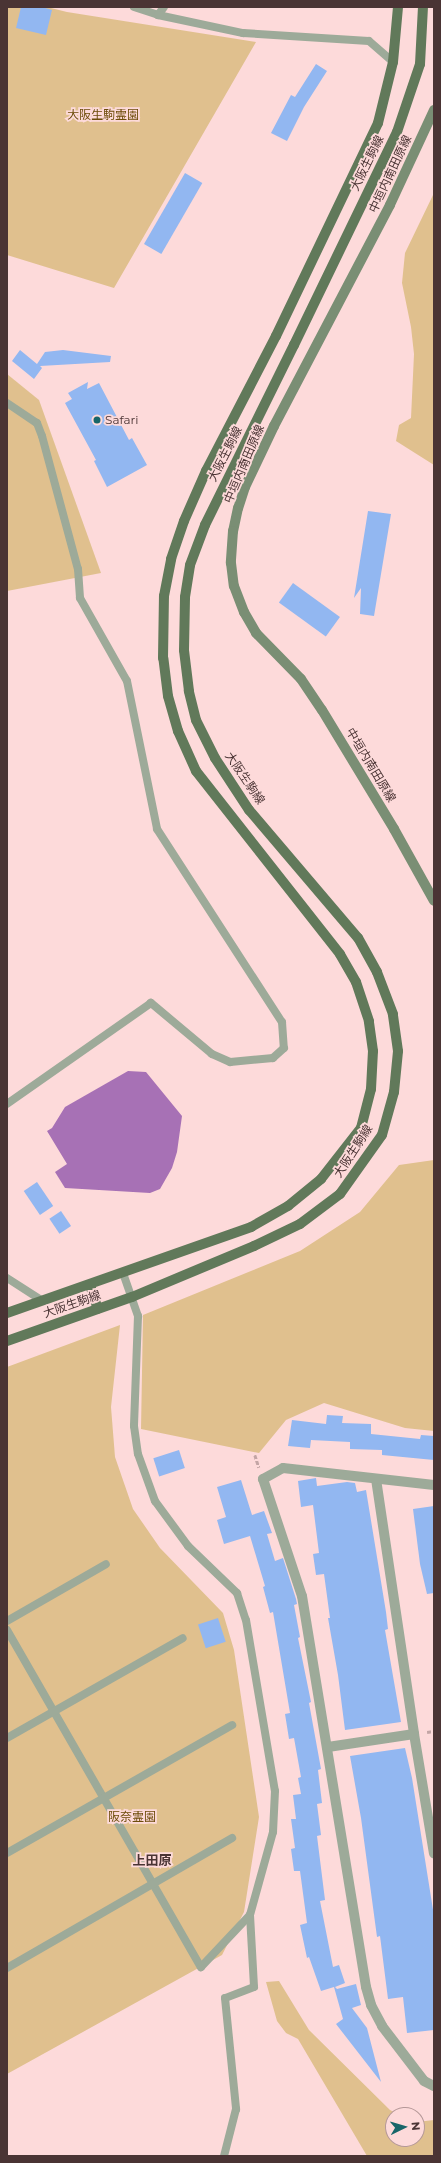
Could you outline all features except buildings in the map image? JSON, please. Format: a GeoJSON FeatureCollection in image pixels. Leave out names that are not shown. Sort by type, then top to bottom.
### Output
{"type":"FeatureCollection","features":[{"type":"Feature","properties":{"kind":"main road","name":"大阪生駒線"},"geometry":{"type":"LineString","coordinates":[[7,1313],[251,1227],[288,1206],[321,1178],[361,1128],[371,1089],[373,1052],[369,1021],[356,982],[340,954],[196,772],[178,731],[168,696],[163,658],[164,596],[171,558],[184,521],[206,470],[276,336],[378,123],[393,62],[398,7]]}},
{"type":"Feature","properties":{"kind":"main road","name":"大阪生駒線"},"geometry":{"type":"LineString","coordinates":[[7,1341],[132,1297],[254,1246],[300,1224],[340,1194],[382,1135],[394,1092],[398,1051],[393,1014],[377,972],[358,938],[250,810],[215,758],[196,720],[189,692],[184,650],[185,598],[190,565],[204,525],[294,345],[397,132],[420,64],[423,7]]}},
{"type":"Feature","properties":{"kind":"main road","name":"中垣内南田原線"},"geometry":{"type":"LineString","coordinates":[[434,110],[390,205],[278,419],[245,487],[238,508],[233,531],[231,563],[234,586],[244,612],[256,633],[301,679],[322,710],[394,829],[434,901]]}},
{"type":"Feature","properties":{"kind":"main road"},"geometry":{"type":"LineString","coordinates":[[90,1285],[98,1309]]}},
{"type":"Feature","properties":{"kind":"street"},"geometry":{"type":"LineString","coordinates":[[434,1485],[283,1468],[263,1479],[302,1596],[328,1747],[366,1987],[371,2005],[382,2026],[424,2080],[434,2086]]}},
{"type":"Feature","properties":{"kind":"street"},"geometry":{"type":"LineString","coordinates":[[376,1479],[414,1734],[434,1853]]}},
{"type":"Feature","properties":{"kind":"street"},"geometry":{"type":"LineString","coordinates":[[328,1747],[414,1734]]}},
{"type":"Feature","properties":{"kind":"lane"},"geometry":{"type":"LineString","coordinates":[[134,7],[158,15],[243,33],[369,41],[393,62]]}},
{"type":"Feature","properties":{"kind":"lane"},"geometry":{"type":"LineString","coordinates":[[158,15],[164,7]]}},
{"type":"Feature","properties":{"kind":"lane"},"geometry":{"type":"LineString","coordinates":[[7,403],[37,423],[42,436],[78,569],[80,598],[127,681],[157,829],[282,1022],[284,1048],[273,1058],[230,1062],[212,1054],[151,1003],[7,1104]]}},
{"type":"Feature","properties":{"kind":"lane"},"geometry":{"type":"LineString","coordinates":[[123,1273],[138,1316],[134,1426],[138,1454],[155,1500],[188,1546],[237,1593],[246,1620],[275,1791],[273,1832],[250,1915],[254,1987],[225,1998],[236,2109],[224,2156]]}},
{"type":"Feature","properties":{"kind":"lane"},"geometry":{"type":"LineString","coordinates":[[7,1278],[41,1300]]}},
{"type":"Feature","properties":{"kind":"lane"},"geometry":{"type":"LineString","coordinates":[[7,1621],[106,1564]]}},
{"type":"Feature","properties":{"kind":"lane"},"geometry":{"type":"LineString","coordinates":[[7,1630],[201,1966],[250,1915]]}},
{"type":"Feature","properties":{"kind":"lane"},"geometry":{"type":"LineString","coordinates":[[7,1738],[183,1638]]}},
{"type":"Feature","properties":{"kind":"lane"},"geometry":{"type":"LineString","coordinates":[[7,1853],[232,1725]]}},
{"type":"Feature","properties":{"kind":"lane"},"geometry":{"type":"LineString","coordinates":[[7,1968],[232,1838]]}},
{"type":"Feature","properties":{"kind":"path"},"geometry":{"type":"LineString","coordinates":[[255,1455],[258,1466]]}},
{"type":"Feature","properties":{"kind":"green space","name":"大阪生駒霊園"},"geometry":{"type":"Polygon","coordinates":[[[7,7],[47,7],[67,12],[256,42],[114,288],[7,255],[7,7]]]}},
{"type":"Feature","properties":{"kind":"green space"},"geometry":{"type":"Polygon","coordinates":[[[434,188],[434,465],[396,441],[399,425],[411,418],[414,354],[411,327],[402,283],[405,253],[433,195],[434,188]]]}},
{"type":"Feature","properties":{"kind":"green space"},"geometry":{"type":"Polygon","coordinates":[[[7,374],[39,400],[101,573],[7,591],[7,374]]]}},
{"type":"Feature","properties":{"kind":"green space"},"geometry":{"type":"Polygon","coordinates":[[[434,1160],[434,1431],[405,1428],[324,1403],[286,1420],[259,1453],[141,1429],[143,1315],[300,1251],[360,1212],[399,1165],[434,1160]]]}},
{"type":"Feature","properties":{"kind":"green space","name":"阪奈霊園"},"geometry":{"type":"Polygon","coordinates":[[[120,1325],[111,1407],[115,1457],[133,1509],[160,1548],[223,1613],[234,1650],[259,1817],[244,1912],[222,1955],[7,2074],[7,1367],[120,1325]]]}},
{"type":"Feature","properties":{"kind":"green space"},"geometry":{"type":"Polygon","coordinates":[[[279,1981],[309,2030],[387,2107],[385,2107],[385,2147],[425,2147],[425,2121],[434,2120],[434,2156],[367,2156],[298,2039],[286,2033],[277,2021],[266,1982],[279,1981]]]}},
{"type":"Feature","properties":{"kind":"shaded area"},"geometry":{"type":"Polygon","coordinates":[[[128,1071],[146,1072],[182,1116],[177,1152],[172,1168],[160,1189],[150,1193],[65,1188],[55,1172],[67,1164],[47,1131],[52,1128],[65,1107],[128,1071]]]}},
{"type":"Feature","properties":{"kind":"place","name":"Safari"},"geometry":{"type":"Point","coordinates":[97,420]}},
{"type":"Feature","properties":{"kind":"district","name":"上田原"},"geometry":{"type":"Point","coordinates":[152,1860]}}]}
